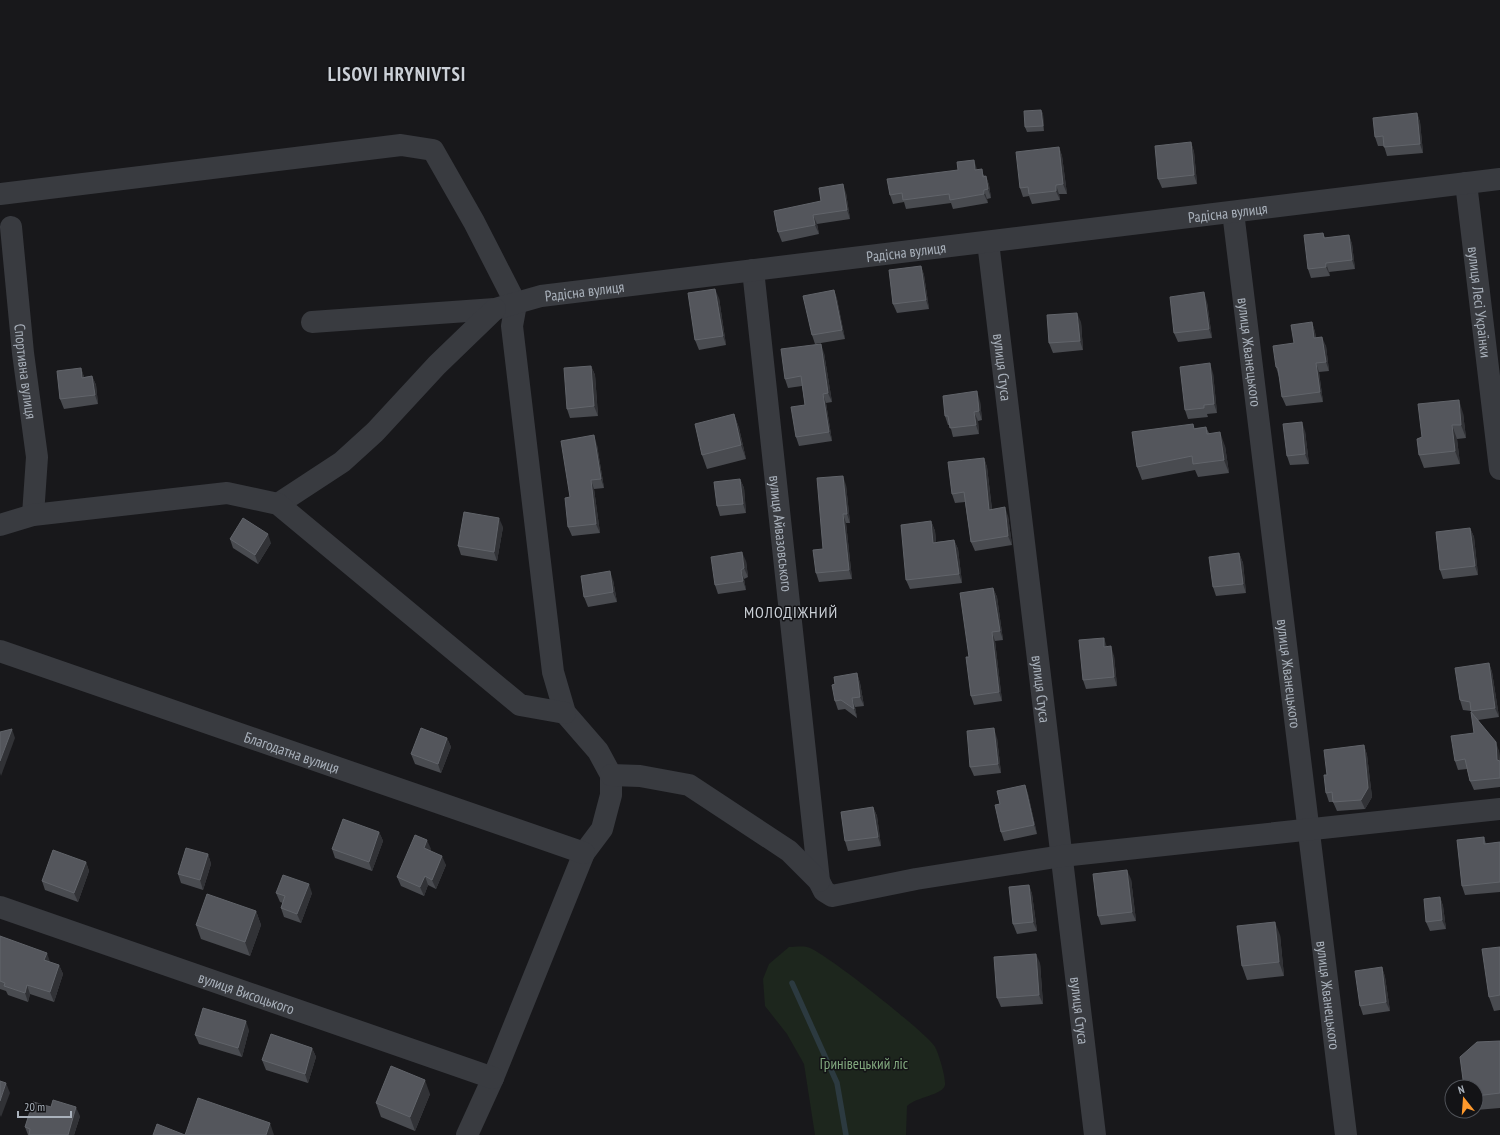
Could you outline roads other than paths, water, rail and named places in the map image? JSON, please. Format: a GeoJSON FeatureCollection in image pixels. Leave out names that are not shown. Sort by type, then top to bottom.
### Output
{"type":"FeatureCollection","features":[{"type":"Feature","properties":{"kind":"street"},"geometry":{"type":"LineString","coordinates":[[0,194],[401,145],[433,150],[505,307],[512,326],[552,664],[565,713],[598,751],[611,775],[611,796],[602,830],[584,853],[493,1078],[467,1135]]}},
{"type":"Feature","properties":{"kind":"street","name":"Радісна вулиця"},"geometry":{"type":"LineString","coordinates":[[312,322],[505,307],[541,296],[1500,179]]}},
{"type":"Feature","properties":{"kind":"street","name":"вулиця Лесі Українки"},"geometry":{"type":"LineString","coordinates":[[1466,183],[1500,469]]}},
{"type":"Feature","properties":{"kind":"street","name":"вулиця Жванецького"},"geometry":{"type":"LineString","coordinates":[[1233,212],[1346,1135]]}},
{"type":"Feature","properties":{"kind":"street","name":"Спортивна вулиця"},"geometry":{"type":"LineString","coordinates":[[11,227],[23,353],[37,457],[33,515]]}},
{"type":"Feature","properties":{"kind":"street","name":"вулиця Стуса"},"geometry":{"type":"LineString","coordinates":[[988,242],[1095,1135]]}},
{"type":"Feature","properties":{"kind":"street","name":"вулиця Айвазовського"},"geometry":{"type":"LineString","coordinates":[[753,270],[821,886]]}},
{"type":"Feature","properties":{"kind":"street"},"geometry":{"type":"LineString","coordinates":[[278,504],[342,462],[375,432],[437,365],[505,307]]}},
{"type":"Feature","properties":{"kind":"street"},"geometry":{"type":"LineString","coordinates":[[0,525],[33,515],[227,493],[278,504],[520,705],[565,713]]}},
{"type":"Feature","properties":{"kind":"street","name":"Благодатна вулиця"},"geometry":{"type":"LineString","coordinates":[[0,651],[584,853]]}},
{"type":"Feature","properties":{"kind":"street"},"geometry":{"type":"LineString","coordinates":[[611,775],[640,776],[689,785],[789,851],[832,896],[916,879],[1062,856],[1500,809]]}},
{"type":"Feature","properties":{"kind":"street","name":"вулиця Висоцького"},"geometry":{"type":"LineString","coordinates":[[0,907],[493,1078]]}},
{"type":"Feature","properties":{"kind":"waterway"},"geometry":{"type":"LineString","coordinates":[[792,983],[837,1083],[846,1135]]}},
{"type":"Feature","properties":{"kind":"district","name":"LISOVI HRYNIVTSI"},"geometry":{"type":"Point","coordinates":[397,74]}},
{"type":"Feature","properties":{"kind":"district","name":"МОЛОДІЖНИЙ"},"geometry":{"type":"Point","coordinates":[791,612]}},
{"type":"Feature","properties":{"kind":"park label","name":"Гринівецький ліс"},"geometry":{"type":"Point","coordinates":[864,1063]}}]}
